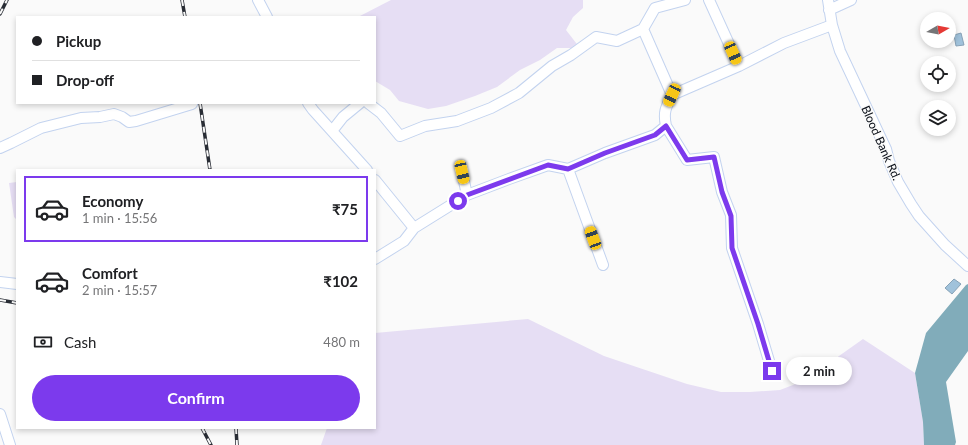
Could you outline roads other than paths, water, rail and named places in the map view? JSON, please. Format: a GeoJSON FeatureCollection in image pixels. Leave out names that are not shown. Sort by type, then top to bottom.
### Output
{"type":"FeatureCollection","features":[{"type":"Feature","properties":{"kind":"street"},"geometry":{"type":"LineString","coordinates":[[258,0],[266,16]]}},
{"type":"Feature","properties":{"kind":"street"},"geometry":{"type":"LineString","coordinates":[[369,104],[381,113],[400,136],[425,126],[457,121],[491,108],[519,93],[552,66],[571,55],[596,37],[617,40],[643,29],[656,8],[685,0]]}},
{"type":"Feature","properties":{"kind":"street"},"geometry":{"type":"LineString","coordinates":[[709,0],[739,66]]}},
{"type":"Feature","properties":{"kind":"street"},"geometry":{"type":"LineString","coordinates":[[829,5],[852,0]]}},
{"type":"Feature","properties":{"kind":"street","name":"Blood Bank Rd."},"geometry":{"type":"LineString","coordinates":[[829,5],[832,25],[840,51],[886,149],[895,175],[910,204],[945,244],[968,266]]}},
{"type":"Feature","properties":{"kind":"street"},"geometry":{"type":"LineString","coordinates":[[772,371],[758,324],[732,248],[731,216],[722,192],[714,157],[687,160],[666,126],[664,117],[665,109],[672,95],[739,66],[784,44],[832,25]]}},
{"type":"Feature","properties":{"kind":"street"},"geometry":{"type":"LineString","coordinates":[[643,29],[672,95]]}},
{"type":"Feature","properties":{"kind":"street"},"geometry":{"type":"LineString","coordinates":[[0,148],[41,128],[75,120],[114,114],[122,117],[128,122],[136,121],[192,104]]}},
{"type":"Feature","properties":{"kind":"street"},"geometry":{"type":"LineString","coordinates":[[309,104],[366,169]]}},
{"type":"Feature","properties":{"kind":"street"},"geometry":{"type":"LineString","coordinates":[[332,130],[343,117],[359,104]]}},
{"type":"Feature","properties":{"kind":"street"},"geometry":{"type":"LineString","coordinates":[[376,258],[404,240],[414,228],[467,195],[548,165],[568,169],[605,153],[655,135],[666,126]]}},
{"type":"Feature","properties":{"kind":"street"},"geometry":{"type":"LineString","coordinates":[[568,169],[603,265]]}},
{"type":"Feature","properties":{"kind":"street"},"geometry":{"type":"LineString","coordinates":[[462,172],[467,195]]}},
{"type":"Feature","properties":{"kind":"street"},"geometry":{"type":"LineString","coordinates":[[376,181],[414,228]]}},
{"type":"Feature","properties":{"kind":"street"},"geometry":{"type":"LineString","coordinates":[[0,282],[16,284]]}},
{"type":"Feature","properties":{"kind":"street"},"geometry":{"type":"LineString","coordinates":[[0,414],[10,445]]}},
{"type":"Feature","properties":{"kind":"water"},"geometry":{"type":"Polygon","coordinates":[[[968,284],[968,351],[946,382],[956,442],[955,445],[924,445],[923,422],[915,373],[926,333],[968,284]]]}},
{"type":"Feature","properties":{"kind":"railway"},"geometry":{"type":"LineString","coordinates":[[0,14],[7,0]]}},
{"type":"Feature","properties":{"kind":"railway"},"geometry":{"type":"LineString","coordinates":[[182,0],[185,16]]}},
{"type":"Feature","properties":{"kind":"railway"},"geometry":{"type":"LineString","coordinates":[[200,104],[210,169]]}},
{"type":"Feature","properties":{"kind":"railway"},"geometry":{"type":"LineString","coordinates":[[0,300],[16,303]]}},
{"type":"Feature","properties":{"kind":"railway"},"geometry":{"type":"LineString","coordinates":[[203,429],[211,445]]}},
{"type":"Feature","properties":{"kind":"railway"},"geometry":{"type":"LineString","coordinates":[[236,429],[237,445]]}}]}
